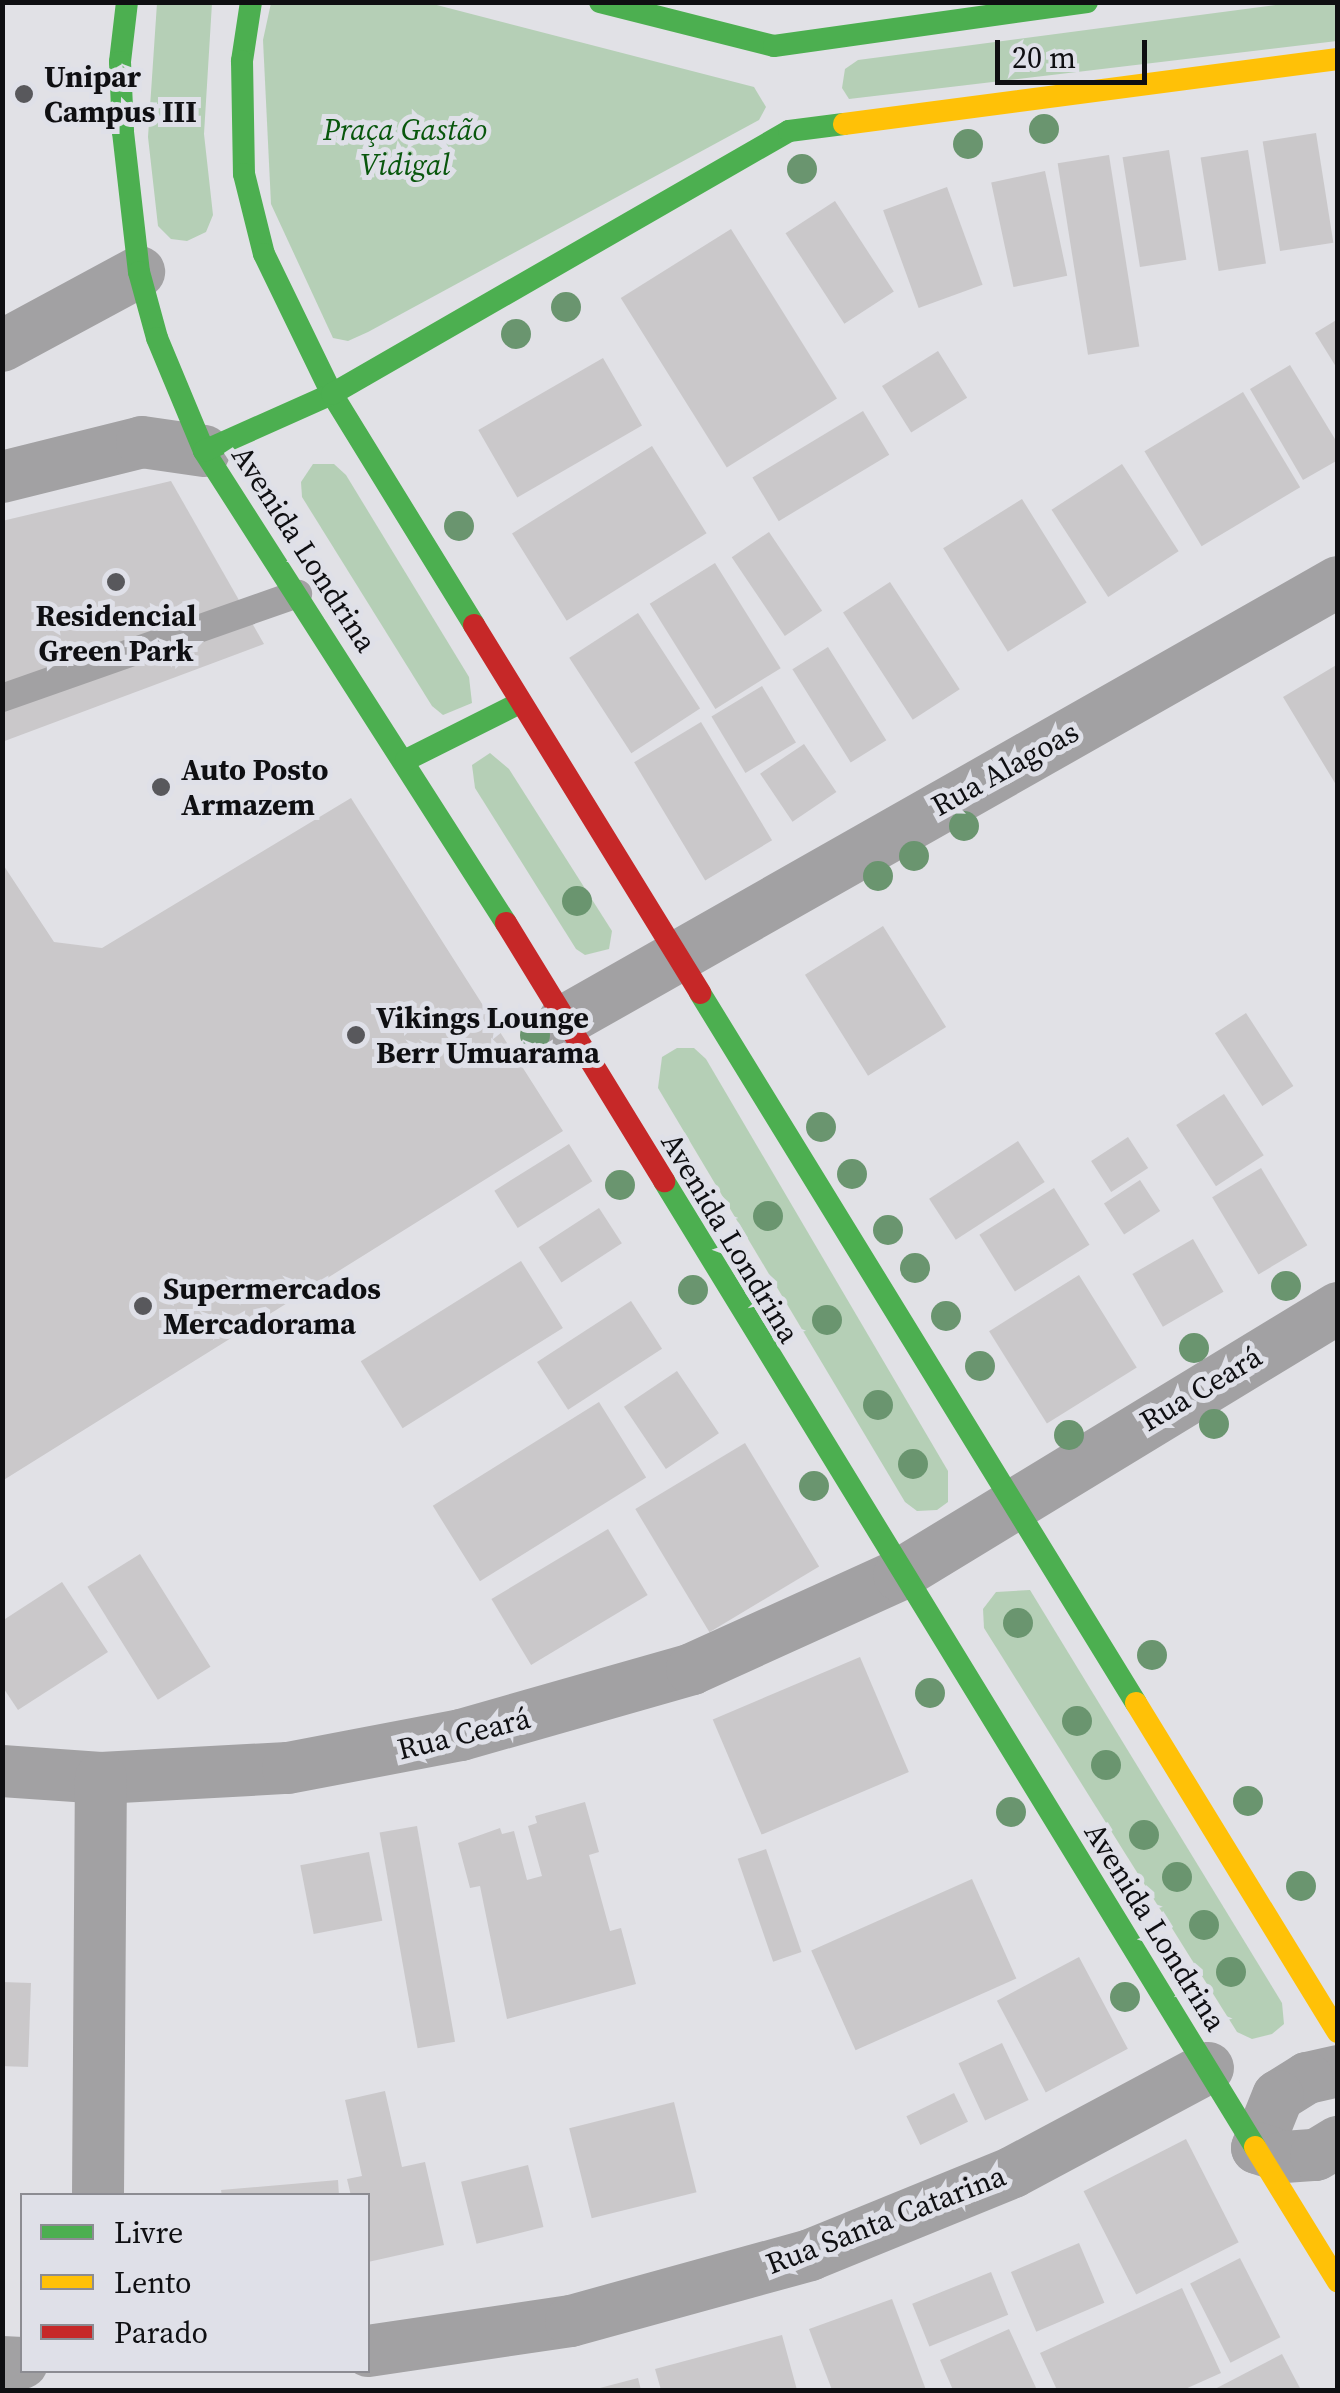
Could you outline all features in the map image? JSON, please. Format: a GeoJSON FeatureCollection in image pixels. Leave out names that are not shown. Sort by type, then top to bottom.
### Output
{"type":"FeatureCollection","features":[{"type":"Feature","properties":{"kind":"main road","name":"Avenida Londrina"},"geometry":{"type":"LineString","coordinates":[[128,2],[120,62],[139,272],[156,338],[204,451],[406,760],[899,1575],[1338,2282]]}},
{"type":"Feature","properties":{"kind":"main road"},"geometry":{"type":"LineString","coordinates":[[251,2],[242,61],[244,174],[264,254],[332,394],[518,704],[1014,1500],[1338,2032]]}},
{"type":"Feature","properties":{"kind":"main road"},"geometry":{"type":"LineString","coordinates":[[600,2],[775,54],[1087,2]]}},
{"type":"Feature","properties":{"kind":"main road"},"geometry":{"type":"LineString","coordinates":[[204,451],[332,394],[788,122],[1338,59]]}},
{"type":"Feature","properties":{"kind":"main road"},"geometry":{"type":"LineString","coordinates":[[406,760],[518,704]]}},
{"type":"Feature","properties":{"kind":"street"},"geometry":{"type":"LineString","coordinates":[[2,346],[139,272]]}},
{"type":"Feature","properties":{"kind":"street"},"geometry":{"type":"LineString","coordinates":[[2,477],[142,442],[204,451]]}},
{"type":"Feature","properties":{"kind":"street","name":"Rua Alagoas"},"geometry":{"type":"LineString","coordinates":[[564,1020],[1338,582]]}},
{"type":"Feature","properties":{"kind":"street","name":"Rua Ceará"},"geometry":{"type":"LineString","coordinates":[[2,1771],[102,1778],[288,1768],[525,1720],[692,1669],[899,1575],[1014,1500],[1338,1308]]}},
{"type":"Feature","properties":{"kind":"street"},"geometry":{"type":"LineString","coordinates":[[98,2193],[102,1778]]}},
{"type":"Feature","properties":{"kind":"street","name":"Rua Santa Catarina"},"geometry":{"type":"LineString","coordinates":[[383,2363],[570,2321],[810,2255],[1012,2172],[1208,2068]]}},
{"type":"Feature","properties":{"kind":"street"},"geometry":{"type":"LineString","coordinates":[[1338,2071],[1307,2078],[1278,2096],[1257,2148],[1284,2157],[1316,2155],[1338,2142]]}},
{"type":"Feature","properties":{"kind":"lane"},"geometry":{"type":"LineString","coordinates":[[2,698],[298,594]]}},
{"type":"Feature","properties":{"kind":"green space"},"geometry":{"type":"Polygon","coordinates":[[[157,3],[212,3],[204,134],[213,215],[206,232],[187,241],[171,239],[158,226],[148,137],[157,3]]]}},
{"type":"Feature","properties":{"kind":"green space","name":"Praça Gastão Vidigal"},"geometry":{"type":"Polygon","coordinates":[[[271,3],[429,3],[754,87],[766,107],[759,120],[368,332],[348,341],[333,338],[271,204],[263,40],[271,3]]]}},
{"type":"Feature","properties":{"kind":"green space"},"geometry":{"type":"Polygon","coordinates":[[[1290,3],[1337,3],[1337,41],[849,99],[842,88],[845,69],[858,60],[1290,3]]]}},
{"type":"Feature","properties":{"kind":"green space"},"geometry":{"type":"Polygon","coordinates":[[[313,464],[334,464],[346,475],[469,677],[472,703],[443,715],[432,706],[302,497],[301,482],[313,464]]]}},
{"type":"Feature","properties":{"kind":"green space"},"geometry":{"type":"Polygon","coordinates":[[[490,753],[509,769],[612,931],[609,949],[585,955],[576,949],[475,788],[472,765],[490,753]]]}},
{"type":"Feature","properties":{"kind":"green space"},"geometry":{"type":"Polygon","coordinates":[[[677,1048],[694,1048],[706,1059],[948,1471],[948,1502],[937,1510],[917,1511],[905,1502],[658,1088],[662,1057],[677,1048]]]}},
{"type":"Feature","properties":{"kind":"green space"},"geometry":{"type":"Polygon","coordinates":[[[1030,1590],[1282,2003],[1284,2024],[1272,2034],[1252,2039],[1237,2032],[984,1628],[983,1609],[996,1592],[1030,1590]]]}},
{"type":"Feature","properties":{"kind":"building"},"geometry":{"type":"Polygon","coordinates":[[[1316,133],[1333,243],[1280,251],[1263,141],[1316,133]]]}},
{"type":"Feature","properties":{"kind":"building"},"geometry":{"type":"Polygon","coordinates":[[[1169,150],[1186,260],[1140,267],[1123,157],[1169,150]]]}},
{"type":"Feature","properties":{"kind":"building"},"geometry":{"type":"Polygon","coordinates":[[[1248,150],[1266,264],[1219,271],[1201,158],[1248,150]]]}},
{"type":"Feature","properties":{"kind":"building"},"geometry":{"type":"Polygon","coordinates":[[[1109,155],[1139,347],[1088,355],[1058,163],[1109,155]]]}},
{"type":"Feature","properties":{"kind":"building"},"geometry":{"type":"Polygon","coordinates":[[[1045,171],[1067,276],[1013,287],[991,182],[1045,171]]]}},
{"type":"Feature","properties":{"kind":"building"},"geometry":{"type":"Polygon","coordinates":[[[947,187],[983,285],[919,308],[883,210],[947,187]]]}},
{"type":"Feature","properties":{"kind":"building"},"geometry":{"type":"Polygon","coordinates":[[[835,201],[894,292],[844,324],[786,233],[835,201]]]}},
{"type":"Feature","properties":{"kind":"building"},"geometry":{"type":"Polygon","coordinates":[[[731,229],[837,399],[727,467],[621,298],[731,229]]]}},
{"type":"Feature","properties":{"kind":"building"},"geometry":{"type":"Polygon","coordinates":[[[1338,319],[1338,370],[1315,333],[1338,319]]]}},
{"type":"Feature","properties":{"kind":"building"},"geometry":{"type":"Polygon","coordinates":[[[938,351],[967,398],[911,433],[882,386],[938,351]]]}},
{"type":"Feature","properties":{"kind":"building"},"geometry":{"type":"Polygon","coordinates":[[[603,358],[642,426],[517,498],[478,430],[603,358]]]}},
{"type":"Feature","properties":{"kind":"building"},"geometry":{"type":"Polygon","coordinates":[[[1290,365],[1338,444],[1338,460],[1303,480],[1250,389],[1290,365]]]}},
{"type":"Feature","properties":{"kind":"building"},"geometry":{"type":"Polygon","coordinates":[[[1243,392],[1300,487],[1202,546],[1144,451],[1243,392]]]}},
{"type":"Feature","properties":{"kind":"building"},"geometry":{"type":"Polygon","coordinates":[[[863,411],[889,455],[779,521],[752,477],[863,411]]]}},
{"type":"Feature","properties":{"kind":"building"},"geometry":{"type":"Polygon","coordinates":[[[652,446],[707,533],[567,621],[512,533],[652,446]]]}},
{"type":"Feature","properties":{"kind":"building"},"geometry":{"type":"Polygon","coordinates":[[[1122,464],[1179,551],[1108,597],[1052,510],[1122,464]]]}},
{"type":"Feature","properties":{"kind":"building","name":"Residencial Green Park"},"geometry":{"type":"Polygon","coordinates":[[[171,481],[264,644],[2,742],[2,521],[171,481]]]}},
{"type":"Feature","properties":{"kind":"building"},"geometry":{"type":"Polygon","coordinates":[[[1022,499],[1087,602],[1008,652],[943,548],[1022,499]]]}},
{"type":"Feature","properties":{"kind":"building"},"geometry":{"type":"Polygon","coordinates":[[[769,532],[822,611],[785,636],[732,557],[769,532]]]}},
{"type":"Feature","properties":{"kind":"building"},"geometry":{"type":"Polygon","coordinates":[[[715,563],[781,668],[715,709],[650,604],[715,563]]]}},
{"type":"Feature","properties":{"kind":"building"},"geometry":{"type":"Polygon","coordinates":[[[890,582],[960,689],[913,720],[843,612],[890,582]]]}},
{"type":"Feature","properties":{"kind":"building"},"geometry":{"type":"Polygon","coordinates":[[[638,613],[700,709],[631,753],[569,658],[638,613]]]}},
{"type":"Feature","properties":{"kind":"building"},"geometry":{"type":"Polygon","coordinates":[[[828,647],[886,740],[851,763],[792,669],[828,647]]]}},
{"type":"Feature","properties":{"kind":"building"},"geometry":{"type":"Polygon","coordinates":[[[1338,664],[1338,788],[1283,697],[1338,664]]]}},
{"type":"Feature","properties":{"kind":"building"},"geometry":{"type":"Polygon","coordinates":[[[762,686],[796,743],[745,773],[711,716],[762,686]]]}},
{"type":"Feature","properties":{"kind":"building"},"geometry":{"type":"Polygon","coordinates":[[[701,722],[772,840],[705,880],[634,762],[701,722]]]}},
{"type":"Feature","properties":{"kind":"building"},"geometry":{"type":"Polygon","coordinates":[[[804,744],[836,792],[792,822],[760,774],[804,744]]]}},
{"type":"Feature","properties":{"kind":"building","name":"Supermercados Mercadorama"},"geometry":{"type":"Polygon","coordinates":[[[351,798],[563,1131],[2,1481],[2,863],[54,942],[102,948],[351,798]]]}},
{"type":"Feature","properties":{"kind":"building"},"geometry":{"type":"Polygon","coordinates":[[[883,926],[946,1027],[868,1076],[805,975],[883,926]]]}},
{"type":"Feature","properties":{"kind":"building"},"geometry":{"type":"Polygon","coordinates":[[[1246,1013],[1293,1086],[1262,1106],[1215,1033],[1246,1013]]]}},
{"type":"Feature","properties":{"kind":"building"},"geometry":{"type":"Polygon","coordinates":[[[1224,1094],[1264,1155],[1216,1186],[1176,1125],[1224,1094]]]}},
{"type":"Feature","properties":{"kind":"building"},"geometry":{"type":"Polygon","coordinates":[[[1128,1137],[1148,1168],[1111,1192],[1091,1161],[1128,1137]]]}},
{"type":"Feature","properties":{"kind":"building"},"geometry":{"type":"Polygon","coordinates":[[[1018,1141],[1045,1182],[956,1240],[929,1199],[1018,1141]]]}},
{"type":"Feature","properties":{"kind":"building"},"geometry":{"type":"Polygon","coordinates":[[[569,1144],[592,1181],[518,1228],[494,1191],[569,1144]]]}},
{"type":"Feature","properties":{"kind":"building"},"geometry":{"type":"Polygon","coordinates":[[[1261,1168],[1307,1245],[1258,1275],[1212,1197],[1261,1168]]]}},
{"type":"Feature","properties":{"kind":"building"},"geometry":{"type":"Polygon","coordinates":[[[1140,1180],[1160,1211],[1124,1234],[1104,1203],[1140,1180]]]}},
{"type":"Feature","properties":{"kind":"building"},"geometry":{"type":"Polygon","coordinates":[[[1054,1188],[1090,1245],[1015,1291],[979,1235],[1054,1188]]]}},
{"type":"Feature","properties":{"kind":"building"},"geometry":{"type":"Polygon","coordinates":[[[599,1208],[622,1243],[561,1282],[539,1247],[599,1208]]]}},
{"type":"Feature","properties":{"kind":"building"},"geometry":{"type":"Polygon","coordinates":[[[1193,1239],[1224,1292],[1163,1327],[1132,1274],[1193,1239]]]}},
{"type":"Feature","properties":{"kind":"building"},"geometry":{"type":"Polygon","coordinates":[[[521,1261],[563,1328],[403,1428],[361,1361],[521,1261]]]}},
{"type":"Feature","properties":{"kind":"building"},"geometry":{"type":"Polygon","coordinates":[[[1079,1275],[1137,1367],[1047,1424],[989,1331],[1079,1275]]]}},
{"type":"Feature","properties":{"kind":"building"},"geometry":{"type":"Polygon","coordinates":[[[631,1301],[662,1349],[568,1410],[537,1362],[631,1301]]]}},
{"type":"Feature","properties":{"kind":"building"},"geometry":{"type":"Polygon","coordinates":[[[677,1371],[719,1433],[666,1469],[624,1407],[677,1371]]]}},
{"type":"Feature","properties":{"kind":"building"},"geometry":{"type":"Polygon","coordinates":[[[599,1402],[646,1477],[480,1581],[433,1506],[599,1402]]]}},
{"type":"Feature","properties":{"kind":"building"},"geometry":{"type":"Polygon","coordinates":[[[745,1443],[819,1566],[709,1632],[635,1509],[745,1443]]]}},
{"type":"Feature","properties":{"kind":"building"},"geometry":{"type":"Polygon","coordinates":[[[608,1529],[648,1595],[531,1665],[491,1599],[608,1529]]]}},
{"type":"Feature","properties":{"kind":"building"},"geometry":{"type":"Polygon","coordinates":[[[140,1554],[210,1667],[158,1700],[87,1587],[140,1554]]]}},
{"type":"Feature","properties":{"kind":"building"},"geometry":{"type":"Polygon","coordinates":[[[62,1582],[108,1652],[18,1710],[2,1686],[2,1621],[62,1582]]]}},
{"type":"Feature","properties":{"kind":"building"},"geometry":{"type":"Polygon","coordinates":[[[860,1657],[909,1772],[762,1835],[713,1720],[860,1657]]]}},
{"type":"Feature","properties":{"kind":"building"},"geometry":{"type":"Polygon","coordinates":[[[585,1802],[599,1852],[589,1855],[610,1931],[621,1928],[636,1984],[507,2019],[480,1886],[470,1888],[458,1843],[500,1828],[502,1834],[514,1831],[527,1880],[542,1876],[528,1826],[537,1823],[535,1816],[585,1802]]]}},
{"type":"Feature","properties":{"kind":"building"},"geometry":{"type":"Polygon","coordinates":[[[417,1826],[455,2042],[418,2048],[380,1833],[417,1826]]]}},
{"type":"Feature","properties":{"kind":"building"},"geometry":{"type":"Polygon","coordinates":[[[766,1849],[801,1952],[773,1962],[738,1859],[766,1849]]]}},
{"type":"Feature","properties":{"kind":"building"},"geometry":{"type":"Polygon","coordinates":[[[369,1852],[382,1921],[314,1934],[300,1865],[369,1852]]]}},
{"type":"Feature","properties":{"kind":"building"},"geometry":{"type":"Polygon","coordinates":[[[972,1879],[1016,1979],[856,2050],[811,1951],[972,1879]]]}},
{"type":"Feature","properties":{"kind":"building"},"geometry":{"type":"Polygon","coordinates":[[[1079,1957],[1128,2049],[1046,2092],[997,2001],[1079,1957]]]}},
{"type":"Feature","properties":{"kind":"building"},"geometry":{"type":"Polygon","coordinates":[[[2,1982],[31,1983],[28,2067],[2,2066],[2,1982]]]}},
{"type":"Feature","properties":{"kind":"building"},"geometry":{"type":"Polygon","coordinates":[[[1002,2043],[1029,2100],[985,2120],[958,2063],[1002,2043]]]}},
{"type":"Feature","properties":{"kind":"building"},"geometry":{"type":"Polygon","coordinates":[[[385,2091],[402,2167],[425,2162],[444,2245],[370,2262],[370,2193],[350,2193],[347,2179],[362,2176],[345,2100],[385,2091]]]}},
{"type":"Feature","properties":{"kind":"building"},"geometry":{"type":"Polygon","coordinates":[[[954,2093],[968,2122],[920,2145],[906,2116],[954,2093]]]}},
{"type":"Feature","properties":{"kind":"building"},"geometry":{"type":"Polygon","coordinates":[[[674,2102],[696,2192],[592,2218],[569,2128],[674,2102]]]}},
{"type":"Feature","properties":{"kind":"building"},"geometry":{"type":"Polygon","coordinates":[[[1186,2139],[1239,2242],[1136,2295],[1084,2191],[1186,2139]]]}},
{"type":"Feature","properties":{"kind":"building"},"geometry":{"type":"Polygon","coordinates":[[[528,2165],[543,2227],[477,2244],[461,2182],[528,2165]]]}},
{"type":"Feature","properties":{"kind":"building"},"geometry":{"type":"Polygon","coordinates":[[[338,2180],[339,2193],[222,2193],[221,2190],[338,2180]]]}},
{"type":"Feature","properties":{"kind":"building"},"geometry":{"type":"Polygon","coordinates":[[[1079,2243],[1104,2303],[1036,2332],[1011,2272],[1079,2243]]]}},
{"type":"Feature","properties":{"kind":"building"},"geometry":{"type":"Polygon","coordinates":[[[1240,2258],[1280,2337],[1231,2363],[1190,2283],[1240,2258]]]}},
{"type":"Feature","properties":{"kind":"building"},"geometry":{"type":"Polygon","coordinates":[[[991,2272],[1008,2315],[929,2346],[912,2304],[991,2272]]]}},
{"type":"Feature","properties":{"kind":"building"},"geometry":{"type":"Polygon","coordinates":[[[1182,2288],[1221,2373],[1183,2390],[1057,2390],[1040,2353],[1182,2288]]]}},
{"type":"Feature","properties":{"kind":"building"},"geometry":{"type":"Polygon","coordinates":[[[892,2299],[926,2390],[832,2390],[809,2329],[892,2299]]]}},
{"type":"Feature","properties":{"kind":"building"},"geometry":{"type":"Polygon","coordinates":[[[1009,2329],[1037,2390],[953,2390],[940,2360],[1009,2329]]]}},
{"type":"Feature","properties":{"kind":"building"},"geometry":{"type":"Polygon","coordinates":[[[782,2335],[797,2390],[661,2390],[655,2369],[782,2335]]]}},
{"type":"Feature","properties":{"kind":"building"},"geometry":{"type":"Polygon","coordinates":[[[1282,2354],[1301,2390],[1213,2390],[1282,2354]]]}},
{"type":"Feature","properties":{"kind":"building"},"geometry":{"type":"Polygon","coordinates":[[[638,2378],[641,2390],[596,2389],[638,2378]]]}},
{"type":"Feature","properties":{"kind":"traffic: fast"},"geometry":{"type":"LineString","coordinates":[[127,2],[120,62],[123,132],[139,272],[157,338],[204,451],[506,923]]}},
{"type":"Feature","properties":{"kind":"traffic: fast"},"geometry":{"type":"LineString","coordinates":[[251,2],[242,61],[244,174],[264,254],[332,394],[474,625]]}},
{"type":"Feature","properties":{"kind":"traffic: fast"},"geometry":{"type":"LineString","coordinates":[[600,2],[774,46],[1087,2]]}},
{"type":"Feature","properties":{"kind":"traffic: fast"},"geometry":{"type":"LineString","coordinates":[[204,451],[332,394],[789,131],[844,124]]}},
{"type":"Feature","properties":{"kind":"traffic: fast"},"geometry":{"type":"LineString","coordinates":[[406,760],[518,704]]}},
{"type":"Feature","properties":{"kind":"traffic: fast"},"geometry":{"type":"LineString","coordinates":[[700,993],[1136,1703]]}},
{"type":"Feature","properties":{"kind":"traffic: fast"},"geometry":{"type":"LineString","coordinates":[[664,1181],[1255,2147]]}},
{"type":"Feature","properties":{"kind":"traffic: slow"},"geometry":{"type":"LineString","coordinates":[[844,124],[1338,59]]}},
{"type":"Feature","properties":{"kind":"traffic: slow"},"geometry":{"type":"LineString","coordinates":[[1136,1703],[1338,2032]]}},
{"type":"Feature","properties":{"kind":"traffic: slow"},"geometry":{"type":"LineString","coordinates":[[1255,2147],[1338,2282]]}},
{"type":"Feature","properties":{"kind":"traffic: jam"},"geometry":{"type":"LineString","coordinates":[[474,625],[700,993]]}},
{"type":"Feature","properties":{"kind":"traffic: jam"},"geometry":{"type":"LineString","coordinates":[[506,923],[664,1181]]}},
{"type":"Feature","properties":{"kind":"place","name":"Unipar Campus III"},"geometry":{"type":"Point","coordinates":[24,94]}},
{"type":"Feature","properties":{"kind":"place","name":"Residencial Green Park"},"geometry":{"type":"Point","coordinates":[116,582]}},
{"type":"Feature","properties":{"kind":"place","name":"Auto Posto Armazem"},"geometry":{"type":"Point","coordinates":[161,787]}},
{"type":"Feature","properties":{"kind":"place","name":"Vikings Lounge Berr Umuarama"},"geometry":{"type":"Point","coordinates":[356,1035]}},
{"type":"Feature","properties":{"kind":"place","name":"Supermercados Mercadorama"},"geometry":{"type":"Point","coordinates":[143,1306]}}]}
